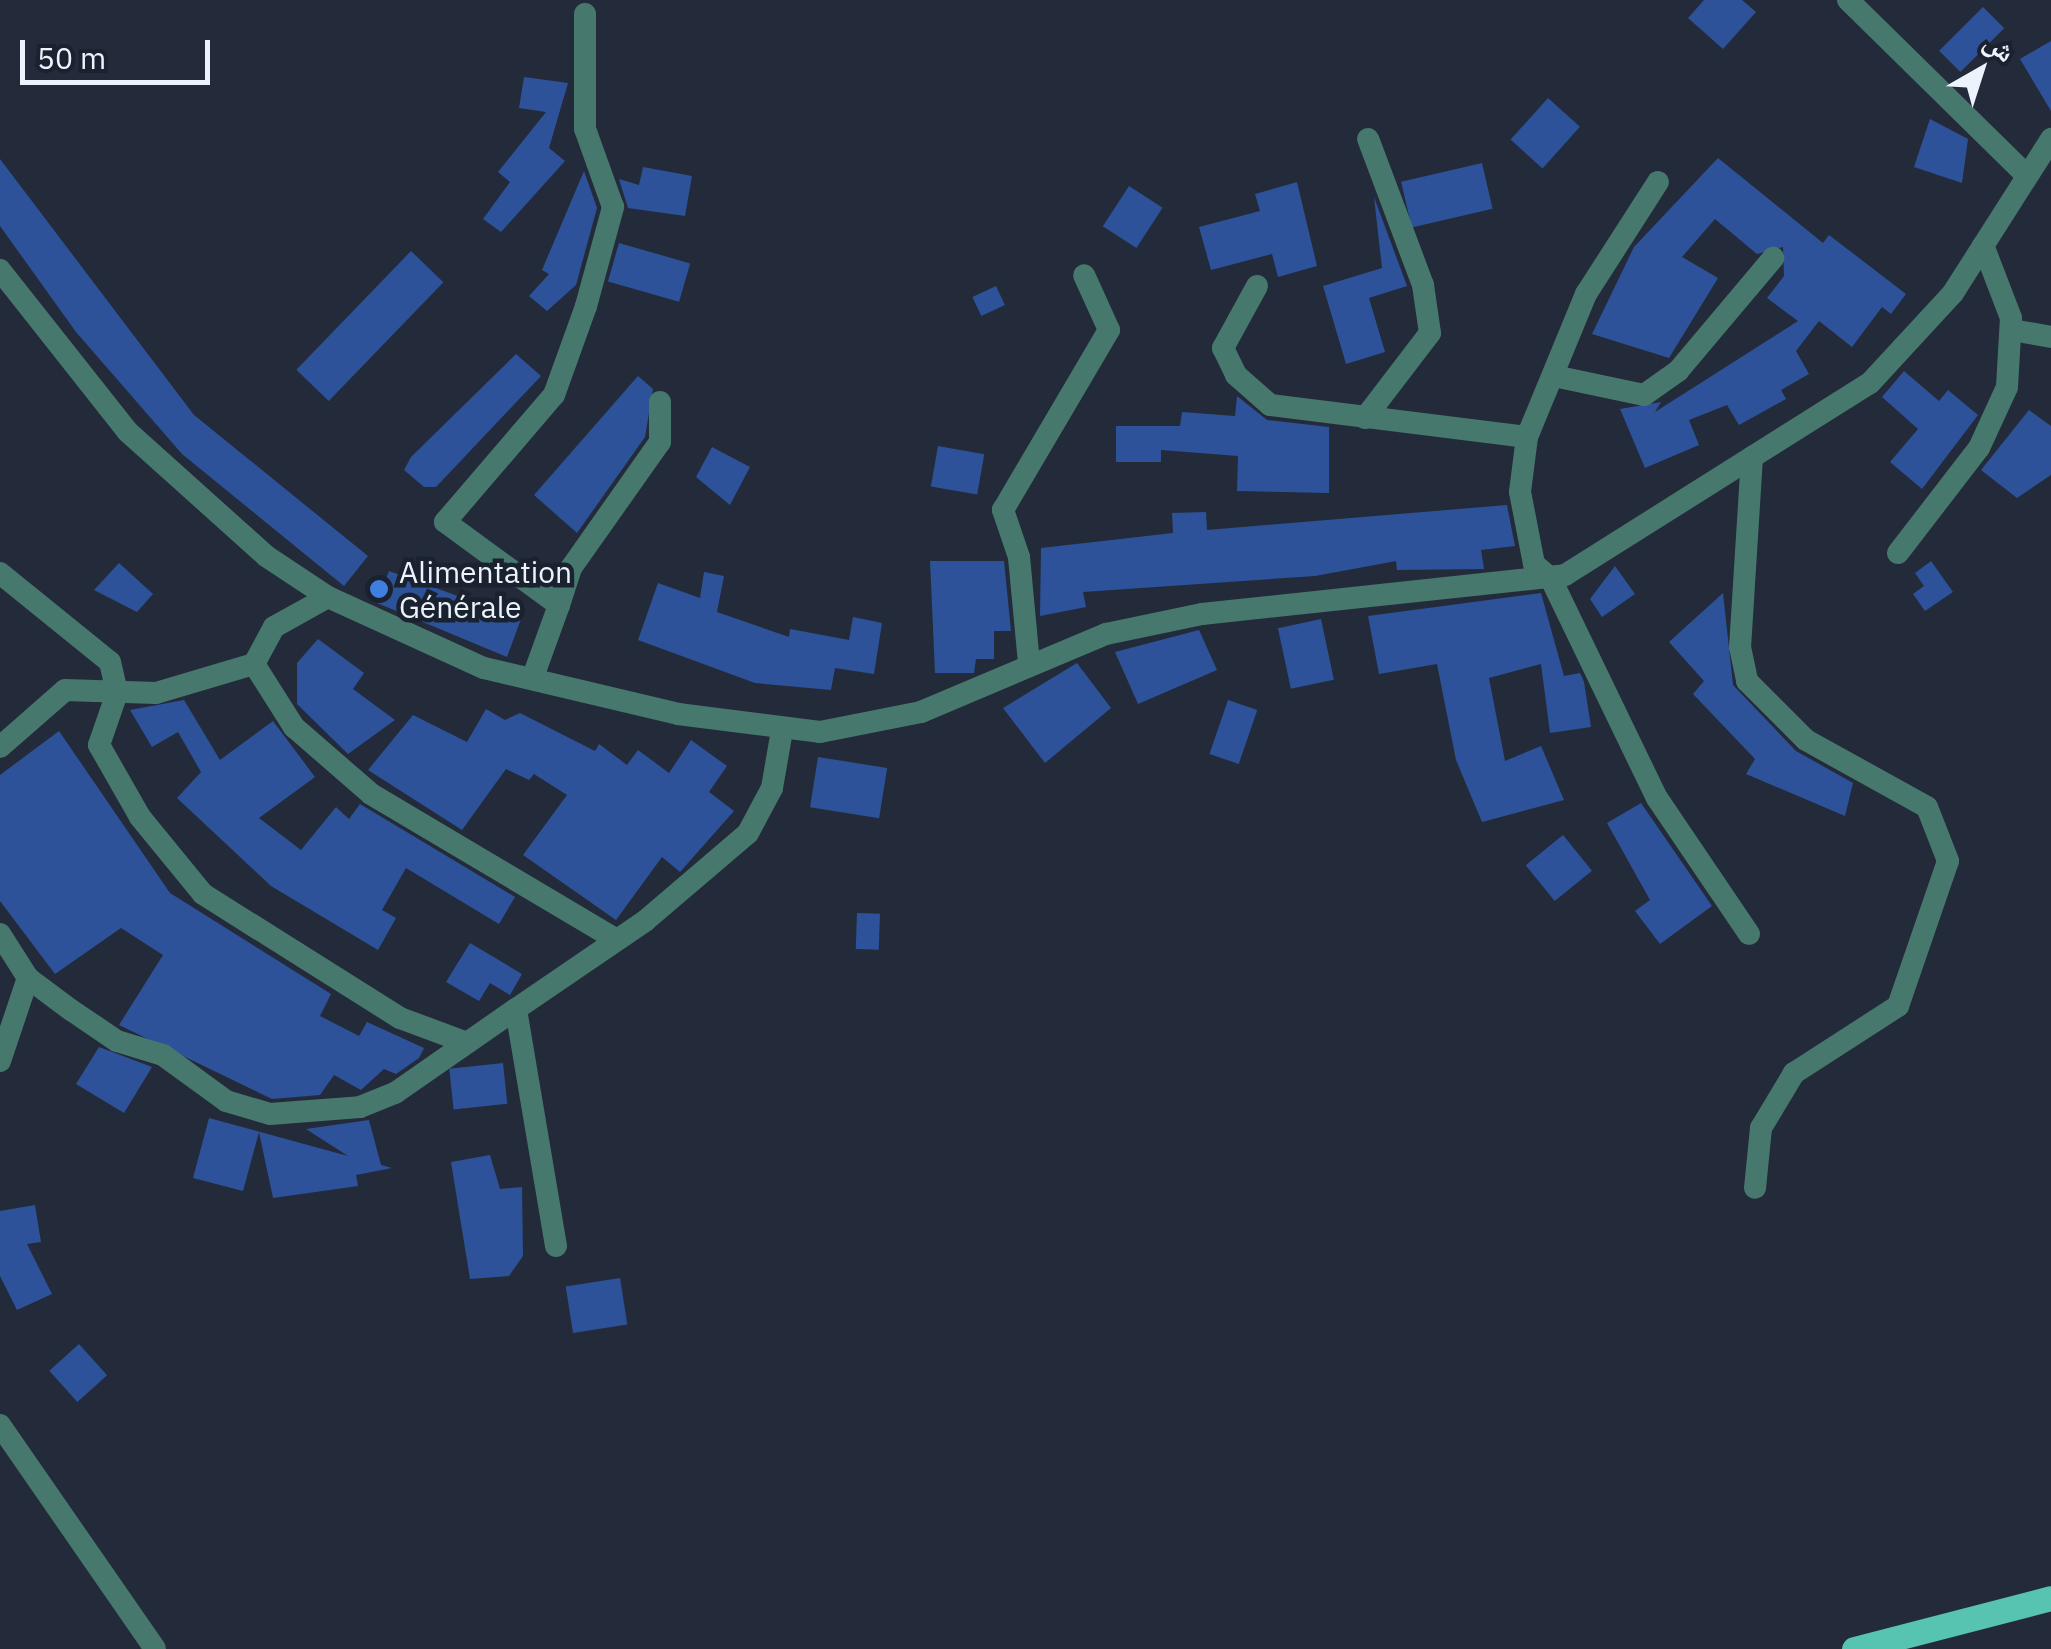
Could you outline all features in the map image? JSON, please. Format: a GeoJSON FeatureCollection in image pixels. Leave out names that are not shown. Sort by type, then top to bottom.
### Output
{"type":"FeatureCollection","features":[{"type":"Feature","properties":{"kind":"main road"},"geometry":{"type":"LineString","coordinates":[[1854,1649],[2051,1598]]}},
{"type":"Feature","properties":{"kind":"street"},"geometry":{"type":"LineString","coordinates":[[1848,0],[2026,175]]}},
{"type":"Feature","properties":{"kind":"street"},"geometry":{"type":"LineString","coordinates":[[559,605],[445,522],[554,396],[595,273],[613,192],[584,130],[585,14]]}},
{"type":"Feature","properties":{"kind":"street"},"geometry":{"type":"LineString","coordinates":[[1364,418],[1430,333],[1423,286],[1368,139]]}},
{"type":"Feature","properties":{"kind":"street"},"geometry":{"type":"LineString","coordinates":[[0,270],[128,432],[266,556],[328,598],[484,668],[782,730],[876,724],[1106,634],[1202,614],[1550,579],[1870,383],[1913,343],[1983,245],[2051,139]]}},
{"type":"Feature","properties":{"kind":"street"},"geometry":{"type":"LineString","coordinates":[[1658,182],[1613,241],[1528,436],[1522,512],[1534,564],[1550,579],[1657,798],[1750,934]]}},
{"type":"Feature","properties":{"kind":"street"},"geometry":{"type":"LineString","coordinates":[[1898,553],[1996,419],[2012,330],[1983,245]]}},
{"type":"Feature","properties":{"kind":"street"},"geometry":{"type":"LineString","coordinates":[[1554,376],[1644,395],[1678,371],[1773,258]]}},
{"type":"Feature","properties":{"kind":"street"},"geometry":{"type":"LineString","coordinates":[[1029,663],[1019,556],[1003,510],[1109,330],[1084,275]]}},
{"type":"Feature","properties":{"kind":"street"},"geometry":{"type":"LineString","coordinates":[[1257,286],[1223,348],[1236,375],[1270,405],[1528,436]]}},
{"type":"Feature","properties":{"kind":"street"},"geometry":{"type":"LineString","coordinates":[[2012,330],[2051,337]]}},
{"type":"Feature","properties":{"kind":"street"},"geometry":{"type":"LineString","coordinates":[[533,677],[572,568],[660,442],[660,402]]}},
{"type":"Feature","properties":{"kind":"street"},"geometry":{"type":"LineString","coordinates":[[1752,457],[1740,647],[1746,681],[1806,740],[1927,807],[1948,861],[1898,1006],[1794,1073],[1761,1128],[1755,1188]]}},
{"type":"Feature","properties":{"kind":"street"},"geometry":{"type":"LineString","coordinates":[[0,573],[92,639],[110,662],[117,693],[98,735],[104,758],[203,894],[400,1018],[462,1042]]}},
{"type":"Feature","properties":{"kind":"street"},"geometry":{"type":"LineString","coordinates":[[0,747],[65,690],[117,693],[193,687],[254,664],[274,627],[328,598]]}},
{"type":"Feature","properties":{"kind":"street"},"geometry":{"type":"LineString","coordinates":[[254,664],[332,766],[615,939]]}},
{"type":"Feature","properties":{"kind":"street"},"geometry":{"type":"LineString","coordinates":[[0,934],[28,978],[116,1041],[163,1055],[226,1101],[270,1114],[360,1107],[426,1077],[462,1042],[615,939],[748,834],[772,788],[782,730]]}},
{"type":"Feature","properties":{"kind":"street"},"geometry":{"type":"LineString","coordinates":[[0,1060],[28,978]]}},
{"type":"Feature","properties":{"kind":"street"},"geometry":{"type":"LineString","coordinates":[[516,1009],[556,1246]]}},
{"type":"Feature","properties":{"kind":"street"},"geometry":{"type":"LineString","coordinates":[[0,1425],[154,1649]]}},
{"type":"Feature","properties":{"kind":"building"},"geometry":{"type":"Polygon","coordinates":[[[1704,0],[1742,0],[1756,12],[1723,49],[1688,18],[1704,0]]]}},
{"type":"Feature","properties":{"kind":"building"},"geometry":{"type":"Polygon","coordinates":[[[1983,7],[2004,28],[1960,72],[1939,51],[1983,7]]]}},
{"type":"Feature","properties":{"kind":"building"},"geometry":{"type":"Polygon","coordinates":[[[2051,41],[2051,111],[2020,59],[2051,41]]]}},
{"type":"Feature","properties":{"kind":"building"},"geometry":{"type":"Polygon","coordinates":[[[524,77],[568,83],[549,148],[565,161],[501,232],[483,219],[510,182],[498,172],[546,112],[519,108],[524,77]]]}},
{"type":"Feature","properties":{"kind":"building"},"geometry":{"type":"Polygon","coordinates":[[[1548,98],[1580,127],[1542,168],[1511,140],[1548,98]]]}},
{"type":"Feature","properties":{"kind":"building"},"geometry":{"type":"Polygon","coordinates":[[[1930,119],[1968,139],[1962,183],[1914,167],[1930,119]]]}},
{"type":"Feature","properties":{"kind":"building"},"geometry":{"type":"Polygon","coordinates":[[[1718,158],[1823,243],[1829,235],[1906,294],[1891,314],[1882,307],[1852,347],[1819,321],[1796,351],[1809,374],[1781,390],[1786,399],[1739,425],[1727,405],[1689,420],[1699,445],[1645,468],[1620,409],[1661,402],[1655,412],[1798,321],[1767,298],[1784,276],[1783,247],[1757,254],[1715,219],[1682,257],[1718,278],[1669,358],[1592,334],[1634,247],[1718,158]]]}},
{"type":"Feature","properties":{"kind":"building"},"geometry":{"type":"Polygon","coordinates":[[[0,159],[194,415],[368,556],[344,586],[182,454],[76,332],[0,226],[0,159]]]}},
{"type":"Feature","properties":{"kind":"building"},"geometry":{"type":"Polygon","coordinates":[[[1482,163],[1493,209],[1412,227],[1401,182],[1482,163]]]}},
{"type":"Feature","properties":{"kind":"building"},"geometry":{"type":"Polygon","coordinates":[[[643,167],[692,176],[685,216],[628,208],[619,179],[639,185],[643,167]]]}},
{"type":"Feature","properties":{"kind":"building"},"geometry":{"type":"Polygon","coordinates":[[[584,171],[597,208],[576,285],[547,311],[529,296],[549,274],[542,270],[584,171]]]}},
{"type":"Feature","properties":{"kind":"building"},"geometry":{"type":"Polygon","coordinates":[[[1297,182],[1317,266],[1278,277],[1272,254],[1211,270],[1199,227],[1260,211],[1255,194],[1297,182]]]}},
{"type":"Feature","properties":{"kind":"building"},"geometry":{"type":"Polygon","coordinates":[[[1129,186],[1163,208],[1136,248],[1103,226],[1129,186]]]}},
{"type":"Feature","properties":{"kind":"building"},"geometry":{"type":"Polygon","coordinates":[[[1374,197],[1407,286],[1369,298],[1385,352],[1346,364],[1323,286],[1382,268],[1374,197]]]}},
{"type":"Feature","properties":{"kind":"building"},"geometry":{"type":"Polygon","coordinates":[[[619,243],[690,263],[679,302],[608,281],[619,243]]]}},
{"type":"Feature","properties":{"kind":"building"},"geometry":{"type":"Polygon","coordinates":[[[411,251],[443,282],[329,401],[296,370],[411,251]]]}},
{"type":"Feature","properties":{"kind":"building"},"geometry":{"type":"Polygon","coordinates":[[[996,286],[1005,305],[981,316],[972,297],[996,286]]]}},
{"type":"Feature","properties":{"kind":"building"},"geometry":{"type":"Polygon","coordinates":[[[516,354],[541,376],[436,487],[424,487],[404,470],[411,457],[516,354]]]}},
{"type":"Feature","properties":{"kind":"building"},"geometry":{"type":"Polygon","coordinates":[[[1904,371],[1939,401],[1948,390],[1978,415],[1922,489],[1890,462],[1918,429],[1882,397],[1904,371]]]}},
{"type":"Feature","properties":{"kind":"building"},"geometry":{"type":"Polygon","coordinates":[[[638,376],[653,389],[645,437],[577,533],[534,495],[638,376]]]}},
{"type":"Feature","properties":{"kind":"building"},"geometry":{"type":"Polygon","coordinates":[[[1237,396],[1267,420],[1329,427],[1329,493],[1237,491],[1238,456],[1161,450],[1161,462],[1116,462],[1116,426],[1180,426],[1182,412],[1235,416],[1237,396]]]}},
{"type":"Feature","properties":{"kind":"building"},"geometry":{"type":"Polygon","coordinates":[[[2029,410],[2051,426],[2051,475],[2017,498],[1981,470],[2029,410]]]}},
{"type":"Feature","properties":{"kind":"building"},"geometry":{"type":"Polygon","coordinates":[[[938,446],[984,454],[977,495],[931,486],[938,446]]]}},
{"type":"Feature","properties":{"kind":"building"},"geometry":{"type":"Polygon","coordinates":[[[712,447],[750,467],[730,505],[696,477],[712,447]]]}},
{"type":"Feature","properties":{"kind":"building"},"geometry":{"type":"Polygon","coordinates":[[[1507,505],[1515,546],[1481,550],[1484,569],[1397,570],[1396,561],[1315,576],[1083,592],[1086,607],[1040,616],[1041,548],[1173,533],[1172,513],[1206,512],[1207,530],[1507,505]]]}},
{"type":"Feature","properties":{"kind":"building"},"geometry":{"type":"Polygon","coordinates":[[[930,561],[1004,561],[1011,631],[994,631],[994,659],[976,659],[974,673],[935,673],[930,561]]]}},
{"type":"Feature","properties":{"kind":"building"},"geometry":{"type":"Polygon","coordinates":[[[1931,561],[1953,592],[1925,611],[1913,594],[1924,586],[1915,573],[1931,561]]]}},
{"type":"Feature","properties":{"kind":"building"},"geometry":{"type":"Polygon","coordinates":[[[119,563],[153,594],[137,612],[94,590],[119,563]]]}},
{"type":"Feature","properties":{"kind":"building"},"geometry":{"type":"Polygon","coordinates":[[[1615,566],[1635,594],[1602,617],[1590,599],[1615,566]]]}},
{"type":"Feature","properties":{"kind":"building"},"geometry":{"type":"Polygon","coordinates":[[[389,571],[521,619],[507,657],[377,603],[389,571]]]}},
{"type":"Feature","properties":{"kind":"building"},"geometry":{"type":"Polygon","coordinates":[[[704,572],[724,576],[717,612],[789,637],[790,629],[849,640],[853,617],[882,623],[874,674],[835,668],[831,690],[755,683],[638,640],[658,583],[700,598],[704,572]]]}},
{"type":"Feature","properties":{"kind":"building"},"geometry":{"type":"Polygon","coordinates":[[[1541,593],[1564,676],[1580,673],[1584,682],[1591,727],[1550,733],[1541,664],[1489,678],[1505,761],[1541,746],[1564,800],[1482,822],[1456,760],[1437,664],[1379,674],[1368,616],[1541,593]]]}},
{"type":"Feature","properties":{"kind":"building"},"geometry":{"type":"Polygon","coordinates":[[[1723,593],[1733,685],[1796,751],[1853,783],[1845,816],[1746,774],[1755,759],[1693,694],[1704,681],[1669,642],[1723,593]]]}},
{"type":"Feature","properties":{"kind":"building"},"geometry":{"type":"Polygon","coordinates":[[[1321,619],[1334,680],[1291,689],[1278,628],[1321,619]]]}},
{"type":"Feature","properties":{"kind":"building"},"geometry":{"type":"Polygon","coordinates":[[[1199,630],[1217,670],[1138,704],[1115,652],[1199,630]]]}},
{"type":"Feature","properties":{"kind":"building"},"geometry":{"type":"Polygon","coordinates":[[[318,639],[364,673],[353,689],[395,720],[348,754],[297,704],[297,663],[318,639]]]}},
{"type":"Feature","properties":{"kind":"building"},"geometry":{"type":"Polygon","coordinates":[[[1077,663],[1111,708],[1045,763],[1003,708],[1077,663]]]}},
{"type":"Feature","properties":{"kind":"building"},"geometry":{"type":"Polygon","coordinates":[[[184,700],[220,760],[273,721],[315,777],[259,818],[301,850],[336,807],[349,819],[360,804],[515,897],[499,924],[406,868],[382,910],[396,918],[378,950],[271,886],[177,798],[201,772],[178,732],[152,747],[130,710],[184,700]]]}},
{"type":"Feature","properties":{"kind":"building"},"geometry":{"type":"Polygon","coordinates":[[[1228,700],[1257,710],[1239,764],[1209,754],[1228,700]]]}},
{"type":"Feature","properties":{"kind":"building"},"geometry":{"type":"Polygon","coordinates":[[[486,709],[505,720],[520,713],[595,751],[599,744],[627,765],[638,750],[669,773],[691,740],[727,766],[709,792],[734,811],[680,872],[662,857],[616,920],[523,855],[567,795],[534,774],[529,780],[506,769],[462,830],[368,770],[413,715],[467,742],[486,709]]]}},
{"type":"Feature","properties":{"kind":"building"},"geometry":{"type":"Polygon","coordinates":[[[59,731],[170,893],[331,994],[320,1016],[359,1036],[367,1022],[424,1048],[419,1058],[396,1074],[384,1069],[361,1090],[334,1075],[320,1095],[272,1099],[119,1025],[163,955],[121,928],[55,974],[0,901],[0,775],[59,731]]]}},
{"type":"Feature","properties":{"kind":"building"},"geometry":{"type":"Polygon","coordinates":[[[818,757],[887,768],[879,818],[810,807],[818,757]]]}},
{"type":"Feature","properties":{"kind":"building"},"geometry":{"type":"Polygon","coordinates":[[[1641,803],[1712,906],[1660,944],[1635,911],[1650,900],[1607,823],[1641,803]]]}},
{"type":"Feature","properties":{"kind":"building"},"geometry":{"type":"Polygon","coordinates":[[[1563,835],[1592,871],[1555,901],[1526,865],[1563,835]]]}},
{"type":"Feature","properties":{"kind":"building"},"geometry":{"type":"Polygon","coordinates":[[[857,913],[880,914],[879,950],[856,949],[857,913]]]}},
{"type":"Feature","properties":{"kind":"building"},"geometry":{"type":"Polygon","coordinates":[[[470,943],[522,974],[510,995],[490,983],[479,1001],[446,982],[470,943]]]}},
{"type":"Feature","properties":{"kind":"building"},"geometry":{"type":"Polygon","coordinates":[[[99,1047],[152,1067],[124,1113],[76,1084],[99,1047]]]}},
{"type":"Feature","properties":{"kind":"building"},"geometry":{"type":"Polygon","coordinates":[[[503,1063],[507,1104],[454,1109],[449,1069],[503,1063]]]}},
{"type":"Feature","properties":{"kind":"building"},"geometry":{"type":"Polygon","coordinates":[[[209,1118],[348,1156],[306,1129],[369,1120],[381,1165],[392,1168],[356,1175],[358,1186],[273,1198],[259,1132],[243,1191],[193,1178],[209,1118]]]}},
{"type":"Feature","properties":{"kind":"building"},"geometry":{"type":"Polygon","coordinates":[[[490,1155],[500,1189],[522,1187],[523,1256],[509,1276],[470,1279],[451,1162],[490,1155]]]}},
{"type":"Feature","properties":{"kind":"building"},"geometry":{"type":"Polygon","coordinates":[[[35,1205],[41,1242],[27,1244],[52,1294],[17,1310],[0,1276],[0,1211],[35,1205]]]}},
{"type":"Feature","properties":{"kind":"building"},"geometry":{"type":"Polygon","coordinates":[[[620,1278],[627,1324],[573,1333],[566,1287],[620,1278]]]}},
{"type":"Feature","properties":{"kind":"building"},"geometry":{"type":"Polygon","coordinates":[[[79,1344],[107,1375],[77,1402],[49,1371],[79,1344]]]}},
{"type":"Feature","properties":{"kind":"place","name":"Alimentation Générale"},"geometry":{"type":"Point","coordinates":[379,589]}}]}
